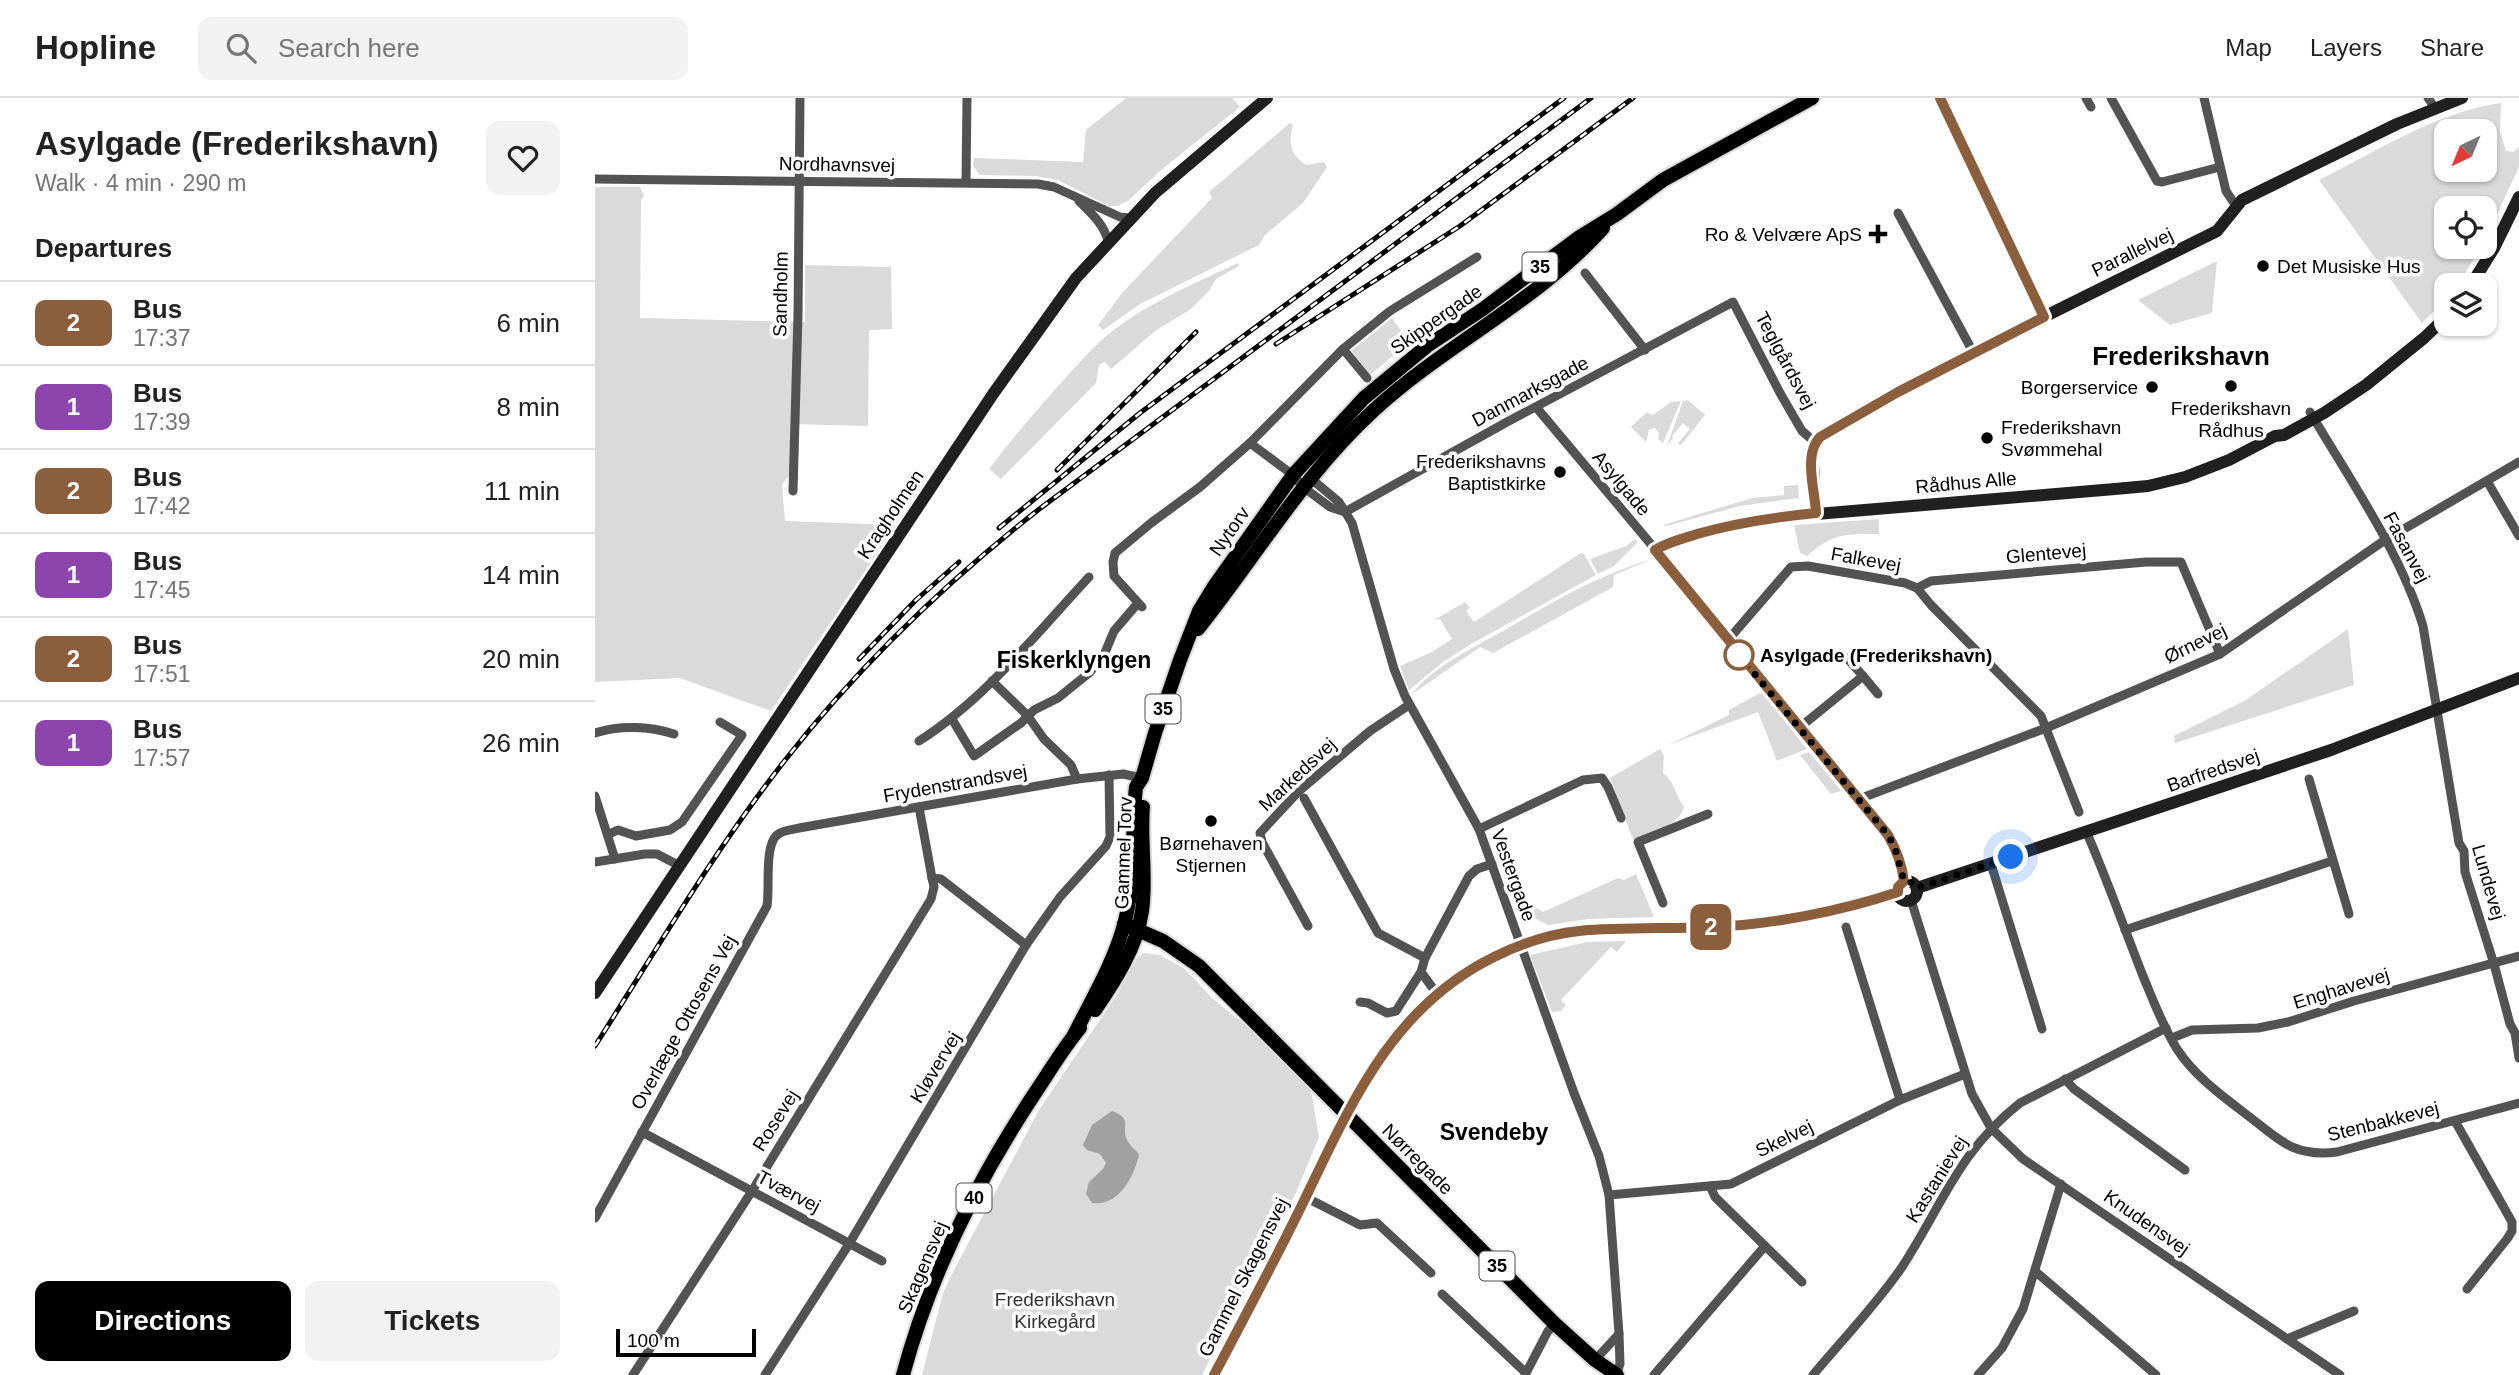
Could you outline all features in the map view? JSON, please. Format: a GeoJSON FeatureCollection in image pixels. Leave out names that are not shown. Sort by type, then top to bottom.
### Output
{"type":"FeatureCollection","features":[{"type":"Feature","properties":{"kind":"main road","name":"Skippergade"},"geometry":{"type":"LineString","coordinates":[[1302,480],[1364,398],[1402,364],[1505,293],[1578,238],[1687,165],[1812,98]]}},
{"type":"Feature","properties":{"kind":"main road","name":"Nytorv"},"geometry":{"type":"LineString","coordinates":[[1204,614],[1238,551],[1302,480]]}},
{"type":"Feature","properties":{"kind":"main road","name":"Gammel Torv"},"geometry":{"type":"LineString","coordinates":[[1131,927],[1142,911],[1145,792],[1142,778],[1155,733],[1189,641],[1204,614]]}},
{"type":"Feature","properties":{"kind":"main road","name":"Skagensvej"},"geometry":{"type":"LineString","coordinates":[[903,1375],[929,1292],[952,1242],[1001,1147],[1074,1035],[1131,927]]}},
{"type":"Feature","properties":{"kind":"main road","name":"Nørregade"},"geometry":{"type":"LineString","coordinates":[[1131,927],[1178,950],[1199,967],[1555,1324],[1595,1360],[1617,1375]]}},
{"type":"Feature","properties":{"kind":"street","name":"Sandholm"},"geometry":{"type":"LineString","coordinates":[[793,491],[800,98]]}},
{"type":"Feature","properties":{"kind":"street"},"geometry":{"type":"LineString","coordinates":[[966,182],[967,98]]}},
{"type":"Feature","properties":{"kind":"street","name":"Kragholmen"},"geometry":{"type":"LineString","coordinates":[[595,993],[993,394],[1076,278],[1129,218],[1187,163],[1267,98]]}},
{"type":"Feature","properties":{"kind":"street"},"geometry":{"type":"LineString","coordinates":[[1940,98],[2044,317]]}},
{"type":"Feature","properties":{"kind":"street"},"geometry":{"type":"LineString","coordinates":[[2085,98],[2091,107]]}},
{"type":"Feature","properties":{"kind":"street"},"geometry":{"type":"LineString","coordinates":[[2111,98],[2157,181],[2220,167]]}},
{"type":"Feature","properties":{"kind":"street"},"geometry":{"type":"LineString","coordinates":[[2204,98],[2226,191],[2237,206]]}},
{"type":"Feature","properties":{"kind":"street","name":"Parallelvej"},"geometry":{"type":"LineString","coordinates":[[1815,442],[1828,431],[1973,352],[2217,231],[2242,200],[2397,124],[2432,103],[2462,98]]}},
{"type":"Feature","properties":{"kind":"street","name":"Nordhavnsvej"},"geometry":{"type":"LineString","coordinates":[[595,179],[1038,184],[1054,187],[1120,217],[1129,218]]}},
{"type":"Feature","properties":{"kind":"street"},"geometry":{"type":"LineString","coordinates":[[2478,273],[2494,248],[2516,201],[2519,185]]}},
{"type":"Feature","properties":{"kind":"street","name":"Nordhavnsvej"},"geometry":{"type":"LineString","coordinates":[[1076,197],[1106,232],[1108,241]]}},
{"type":"Feature","properties":{"kind":"street"},"geometry":{"type":"LineString","coordinates":[[1898,213],[1973,352]]}},
{"type":"Feature","properties":{"kind":"street"},"geometry":{"type":"LineString","coordinates":[[952,719],[974,756],[1021,723],[1027,715],[1058,698],[1089,673],[1104,655],[1114,631],[1140,605],[1114,576],[1115,553],[1200,487],[1249,443],[1343,349],[1390,311],[1477,257]]}},
{"type":"Feature","properties":{"kind":"street"},"geometry":{"type":"LineString","coordinates":[[1585,273],[1645,350]]}},
{"type":"Feature","properties":{"kind":"street","name":"Danmarksgade"},"geometry":{"type":"LineString","coordinates":[[1345,512],[1734,302]]}},
{"type":"Feature","properties":{"kind":"street","name":"Teglgårdsvej"},"geometry":{"type":"LineString","coordinates":[[1734,302],[1780,393],[1802,431],[1815,442]]}},
{"type":"Feature","properties":{"kind":"street","name":"Rådhus Alle"},"geometry":{"type":"LineString","coordinates":[[1655,550],[1667,543],[1757,519],[2148,486],[2185,477],[2213,467],[2275,436],[2284,435],[2366,385],[2434,328]]}},
{"type":"Feature","properties":{"kind":"street"},"geometry":{"type":"LineString","coordinates":[[1343,349],[1367,378]]}},
{"type":"Feature","properties":{"kind":"street","name":"Asylgade"},"geometry":{"type":"LineString","coordinates":[[1536,407],[1859,799],[1895,848],[1901,887]]}},
{"type":"Feature","properties":{"kind":"street","name":"Fasanvej"},"geometry":{"type":"LineString","coordinates":[[2312,416],[2414,594],[2423,626],[2437,711]]}},
{"type":"Feature","properties":{"kind":"street"},"geometry":{"type":"LineString","coordinates":[[1815,442],[1811,457],[1816,513]]}},
{"type":"Feature","properties":{"kind":"street"},"geometry":{"type":"LineString","coordinates":[[1249,443],[1302,480],[1330,507],[1345,512]]}},
{"type":"Feature","properties":{"kind":"street","name":"Ørnevej"},"geometry":{"type":"LineString","coordinates":[[1859,799],[2046,728],[2221,654],[2385,540],[2519,462]]}},
{"type":"Feature","properties":{"kind":"street"},"geometry":{"type":"LineString","coordinates":[[2487,481],[2519,536]]}},
{"type":"Feature","properties":{"kind":"street","name":"Vestergade"},"geometry":{"type":"LineString","coordinates":[[1345,512],[1352,523],[1365,562],[1394,669],[1409,705],[1479,829],[1599,1156],[1609,1195],[1619,1334],[1620,1364],[1617,1375]]}},
{"type":"Feature","properties":{"kind":"street","name":"Glentevej"},"geometry":{"type":"LineString","coordinates":[[1917,588],[1931,581],[2146,562],[2181,562],[2221,654]]}},
{"type":"Feature","properties":{"kind":"street","name":"Falkevej"},"geometry":{"type":"LineString","coordinates":[[1728,640],[1791,567],[1808,566],[1905,583],[1917,588],[2041,716],[2079,812]]}},
{"type":"Feature","properties":{"kind":"street"},"geometry":{"type":"LineString","coordinates":[[919,741],[952,719],[992,681],[1089,577]]}},
{"type":"Feature","properties":{"kind":"street"},"geometry":{"type":"LineString","coordinates":[[1847,657],[1878,694]]}},
{"type":"Feature","properties":{"kind":"street"},"geometry":{"type":"LineString","coordinates":[[1799,728],[1863,676]]}},
{"type":"Feature","properties":{"kind":"street","name":"Barfredsvej"},"geometry":{"type":"LineString","coordinates":[[1914,894],[2086,831],[2306,759],[2519,678]]}},
{"type":"Feature","properties":{"kind":"street"},"geometry":{"type":"LineString","coordinates":[[992,681],[1027,715],[1044,739],[1071,765],[1077,779]]}},
{"type":"Feature","properties":{"kind":"street","name":"Markedsvej"},"geometry":{"type":"LineString","coordinates":[[1308,926],[1262,842],[1260,833],[1299,791],[1370,732],[1409,705]]}},
{"type":"Feature","properties":{"kind":"street","name":"Lundevej"},"geometry":{"type":"LineString","coordinates":[[2437,711],[2459,843],[2464,851],[2465,872],[2510,1024],[2515,1033],[2519,1058]]}},
{"type":"Feature","properties":{"kind":"street"},"geometry":{"type":"LineString","coordinates":[[609,834],[618,830],[636,836],[670,830],[682,822],[741,735],[720,722]]}},
{"type":"Feature","properties":{"kind":"street"},"geometry":{"type":"LineString","coordinates":[[595,733],[611,728],[624,728],[664,730],[674,734]]}},
{"type":"Feature","properties":{"kind":"street","name":"Frydenstrandsvej"},"geometry":{"type":"LineString","coordinates":[[775,836],[783,831],[1077,779],[1123,774],[1142,778]]}},
{"type":"Feature","properties":{"kind":"street","name":"Kløvervej"},"geometry":{"type":"LineString","coordinates":[[765,1375],[849,1244],[1026,945],[1059,897],[1106,846],[1110,837],[1109,775]]}},
{"type":"Feature","properties":{"kind":"street"},"geometry":{"type":"LineString","coordinates":[[1479,829],[1583,780],[1595,778],[1602,778],[1608,787],[1621,818]]}},
{"type":"Feature","properties":{"kind":"street"},"geometry":{"type":"LineString","coordinates":[[2309,779],[2349,914]]}},
{"type":"Feature","properties":{"kind":"street"},"geometry":{"type":"LineString","coordinates":[[595,796],[615,859]]}},
{"type":"Feature","properties":{"kind":"street"},"geometry":{"type":"LineString","coordinates":[[1304,798],[1378,933],[1425,958]]}},
{"type":"Feature","properties":{"kind":"street"},"geometry":{"type":"LineString","coordinates":[[919,807],[932,878],[941,879],[1026,945]]}},
{"type":"Feature","properties":{"kind":"street"},"geometry":{"type":"LineString","coordinates":[[1663,902],[1639,842],[1708,814]]}},
{"type":"Feature","properties":{"kind":"street","name":"Stenbakkevej"},"geometry":{"type":"LineString","coordinates":[[2086,831],[2166,1028],[2184,1058],[2217,1091],[2276,1138],[2310,1154],[2337,1152],[2519,1103]]}},
{"type":"Feature","properties":{"kind":"street","name":"Overlæge Ottosens Vej"},"geometry":{"type":"LineString","coordinates":[[595,1218],[767,906],[769,848],[775,836]]}},
{"type":"Feature","properties":{"kind":"street"},"geometry":{"type":"LineString","coordinates":[[595,862],[657,854],[680,866]]}},
{"type":"Feature","properties":{"kind":"street"},"geometry":{"type":"LineString","coordinates":[[2125,930],[2332,861]]}},
{"type":"Feature","properties":{"kind":"street"},"geometry":{"type":"LineString","coordinates":[[1360,1002],[1392,1013],[1421,972],[1425,958],[1469,876],[1475,870],[1492,864]]}},
{"type":"Feature","properties":{"kind":"street"},"geometry":{"type":"LineString","coordinates":[[1991,864],[2042,1029]]}},
{"type":"Feature","properties":{"kind":"street","name":"Rosevej"},"geometry":{"type":"LineString","coordinates":[[633,1375],[752,1191],[931,899],[934,887],[932,878]]}},
{"type":"Feature","properties":{"kind":"street"},"geometry":{"type":"LineString","coordinates":[[1347,1115],[1392,1040],[1437,994],[1462,974],[1521,945],[1577,931],[1636,927],[1714,927],[1791,918],[1839,909],[1913,883],[1914,894]]}},
{"type":"Feature","properties":{"kind":"street","name":"Knudensvej"},"geometry":{"type":"LineString","coordinates":[[1914,894],[1965,1074],[1978,1107],[1991,1128],[2023,1159],[2340,1375]]}},
{"type":"Feature","properties":{"kind":"street"},"geometry":{"type":"LineString","coordinates":[[1846,927],[1900,1100]]}},
{"type":"Feature","properties":{"kind":"street","name":"Enghavevej"},"geometry":{"type":"LineString","coordinates":[[2172,1038],[2192,1030],[2258,1028],[2288,1022],[2519,956]]}},
{"type":"Feature","properties":{"kind":"street"},"geometry":{"type":"LineString","coordinates":[[1421,972],[1437,994]]}},
{"type":"Feature","properties":{"kind":"street","name":"Kastanievej"},"geometry":{"type":"LineString","coordinates":[[1813,1375],[1900,1270],[1949,1182],[1991,1128],[2020,1103],[2166,1028]]}},
{"type":"Feature","properties":{"kind":"street","name":"Skelvej"},"geometry":{"type":"LineString","coordinates":[[1609,1195],[1731,1184],[1900,1100],[1965,1074]]}},
{"type":"Feature","properties":{"kind":"street"},"geometry":{"type":"LineString","coordinates":[[2065,1079],[2074,1089],[2186,1170]]}},
{"type":"Feature","properties":{"kind":"street","name":"Gammel Skagensvej"},"geometry":{"type":"LineString","coordinates":[[1214,1375],[1347,1115]]}},
{"type":"Feature","properties":{"kind":"street"},"geometry":{"type":"LineString","coordinates":[[2455,1121],[2511,1222],[2512,1231],[2466,1289]]}},
{"type":"Feature","properties":{"kind":"street","name":"Tværvej"},"geometry":{"type":"LineString","coordinates":[[642,1132],[883,1261]]}},
{"type":"Feature","properties":{"kind":"street"},"geometry":{"type":"LineString","coordinates":[[1978,1375],[2002,1348],[2024,1309],[2061,1184]]}},
{"type":"Feature","properties":{"kind":"street"},"geometry":{"type":"LineString","coordinates":[[1710,1186],[1715,1197],[1802,1282]]}},
{"type":"Feature","properties":{"kind":"street","name":"Gammel Skagensvej"},"geometry":{"type":"LineString","coordinates":[[1305,1197],[1360,1225],[1377,1223],[1431,1273]]}},
{"type":"Feature","properties":{"kind":"street"},"geometry":{"type":"LineString","coordinates":[[1654,1375],[1765,1246]]}},
{"type":"Feature","properties":{"kind":"street"},"geometry":{"type":"LineString","coordinates":[[2035,1271],[2156,1375]]}},
{"type":"Feature","properties":{"kind":"street"},"geometry":{"type":"LineString","coordinates":[[1441,1294],[1525,1374],[1548,1331],[1555,1324]]}},
{"type":"Feature","properties":{"kind":"street"},"geometry":{"type":"LineString","coordinates":[[2287,1339],[2354,1311]]}},
{"type":"Feature","properties":{"kind":"street"},"geometry":{"type":"LineString","coordinates":[[1595,1360],[1619,1334]]}},
{"type":"Feature","properties":{"kind":"green space"},"geometry":{"type":"Polygon","coordinates":[[[1126,98],[1232,98],[1240,107],[1161,170],[1128,201],[1117,206],[1109,206],[1058,180],[1035,176],[980,175],[973,166],[974,158],[1083,162],[1086,130],[1126,98]]]}},
{"type":"Feature","properties":{"kind":"green space"},"geometry":{"type":"Polygon","coordinates":[[[2501,103],[2500,131],[2506,151],[2514,152],[2519,147],[2519,167],[2497,214],[2497,196],[2434,196],[2434,259],[2474,259],[2465,273],[2434,273],[2434,311],[2422,323],[2319,180],[2434,122],[2434,182],[2497,182],[2497,119],[2443,119],[2501,103]]]}},
{"type":"Feature","properties":{"kind":"green space"},"geometry":{"type":"Polygon","coordinates":[[[1290,123],[1293,125],[1292,148],[1297,157],[1306,165],[1324,162],[1327,167],[1303,203],[1265,235],[1259,245],[1140,304],[1103,330],[1098,325],[1123,292],[1212,198],[1209,192],[1290,123]]]}},
{"type":"Feature","properties":{"kind":"green space"},"geometry":{"type":"Polygon","coordinates":[[[595,187],[640,187],[644,196],[641,200],[640,318],[805,322],[805,265],[891,267],[892,329],[869,330],[868,426],[791,424],[791,474],[782,484],[785,521],[896,525],[771,711],[680,678],[595,682],[595,187]]]}},
{"type":"Feature","properties":{"kind":"green space"},"geometry":{"type":"Polygon","coordinates":[[[2217,261],[2212,313],[2170,325],[2138,300],[2217,261]]]}},
{"type":"Feature","properties":{"kind":"green space"},"geometry":{"type":"Polygon","coordinates":[[[1238,263],[1239,266],[1216,279],[1209,291],[1191,309],[1155,331],[1111,369],[1105,362],[1099,365],[1096,383],[1001,479],[989,469],[1059,386],[1112,331],[1162,299],[1238,263]]]}},
{"type":"Feature","properties":{"kind":"green space"},"geometry":{"type":"Polygon","coordinates":[[[1392,318],[1411,344],[1369,376],[1351,351],[1392,318]]]}},
{"type":"Feature","properties":{"kind":"green space"},"geometry":{"type":"Polygon","coordinates":[[[1688,400],[1705,415],[1681,445],[1678,443],[1690,429],[1683,423],[1667,446],[1683,401],[1688,400]]]}},
{"type":"Feature","properties":{"kind":"green space"},"geometry":{"type":"Polygon","coordinates":[[[1681,401],[1663,443],[1658,439],[1659,433],[1655,428],[1649,430],[1646,442],[1631,427],[1647,412],[1653,415],[1671,402],[1681,401]]]}},
{"type":"Feature","properties":{"kind":"green space"},"geometry":{"type":"Polygon","coordinates":[[[1798,485],[1799,498],[1740,506],[1663,525],[1752,498],[1784,495],[1784,486],[1798,485]]]}},
{"type":"Feature","properties":{"kind":"green space"},"geometry":{"type":"Polygon","coordinates":[[[1879,519],[1879,534],[1840,536],[1816,548],[1807,556],[1800,553],[1794,525],[1879,519]]]}},
{"type":"Feature","properties":{"kind":"green space"},"geometry":{"type":"Polygon","coordinates":[[[1635,539],[1638,542],[1614,566],[1598,574],[1590,559],[1626,546],[1635,539]]]}},
{"type":"Feature","properties":{"kind":"green space"},"geometry":{"type":"Polygon","coordinates":[[[1581,553],[1596,575],[1471,644],[1443,662],[1409,690],[1400,666],[1432,652],[1452,639],[1440,619],[1434,620],[1465,602],[1470,608],[1466,611],[1474,622],[1581,553]]]}},
{"type":"Feature","properties":{"kind":"green space"},"geometry":{"type":"Polygon","coordinates":[[[1652,559],[1614,575],[1613,587],[1493,653],[1480,647],[1411,695],[1431,675],[1454,659],[1539,610],[1594,581],[1652,559]]]}},
{"type":"Feature","properties":{"kind":"green space"},"geometry":{"type":"Polygon","coordinates":[[[2348,629],[2354,685],[2175,743],[2174,736],[2246,700],[2348,629]]]}},
{"type":"Feature","properties":{"kind":"green space"},"geometry":{"type":"Polygon","coordinates":[[[1760,693],[1807,749],[1777,761],[1758,712],[1668,745],[1729,715],[1729,710],[1760,693]]]}},
{"type":"Feature","properties":{"kind":"green space"},"geometry":{"type":"Polygon","coordinates":[[[1660,749],[1664,756],[1663,773],[1670,780],[1684,807],[1677,819],[1637,839],[1632,837],[1610,778],[1660,749]]]}},
{"type":"Feature","properties":{"kind":"green space"},"geometry":{"type":"Polygon","coordinates":[[[1809,752],[1840,791],[1831,794],[1800,755],[1809,752]]]}},
{"type":"Feature","properties":{"kind":"green space"},"geometry":{"type":"Polygon","coordinates":[[[1636,874],[1654,917],[1588,919],[1548,925],[1520,910],[1517,903],[1526,899],[1529,904],[1543,912],[1618,878],[1624,880],[1636,874]]]}},
{"type":"Feature","properties":{"kind":"green space"},"geometry":{"type":"Polygon","coordinates":[[[1626,941],[1617,952],[1611,947],[1561,1000],[1566,1005],[1561,1011],[1552,1012],[1530,955],[1587,942],[1626,941]]]}},
{"type":"Feature","properties":{"kind":"green space","name":"Frederikshavn Kirkegård"},"geometry":{"type":"Polygon","coordinates":[[[1144,953],[1160,955],[1185,969],[1212,998],[1249,1028],[1311,1091],[1319,1137],[1295,1195],[1202,1375],[922,1375],[943,1293],[954,1270],[1039,1110],[1116,996],[1137,958],[1144,953]]]}},
{"type":"Feature","properties":{"kind":"shaded area"},"geometry":{"type":"Polygon","coordinates":[[[1112,1111],[1124,1120],[1127,1140],[1139,1154],[1134,1171],[1118,1195],[1102,1203],[1092,1203],[1086,1194],[1089,1182],[1106,1163],[1100,1154],[1087,1150],[1083,1145],[1092,1125],[1112,1111]]]}},
{"type":"Feature","properties":{"kind":"railway"},"geometry":{"type":"LineString","coordinates":[[999,528],[1140,413],[1564,98]]}},
{"type":"Feature","properties":{"kind":"railway"},"geometry":{"type":"LineString","coordinates":[[595,1046],[687,900],[760,793],[843,691],[904,627],[969,567],[1038,510],[1591,98]]}},
{"type":"Feature","properties":{"kind":"railway"},"geometry":{"type":"LineString","coordinates":[[1276,344],[1460,226],[1633,98]]}},
{"type":"Feature","properties":{"kind":"railway"},"geometry":{"type":"LineString","coordinates":[[1057,470],[1196,332]]}},
{"type":"Feature","properties":{"kind":"railway"},"geometry":{"type":"LineString","coordinates":[[859,659],[916,600],[959,562]]}},
{"type":"Feature","properties":{"kind":"bus line","name":"2"},"geometry":{"type":"LineString","coordinates":[[1214,1375],[1336,1135],[1381,1057],[1409,1020],[1454,979],[1521,945],[1577,931],[1636,927],[1714,927],[1777,920],[1839,909],[1898,892],[1898,887],[1904,881],[1903,874],[1888,835],[1655,550],[1667,543],[1729,525],[1757,519],[1816,513],[1811,457],[1815,442],[1820,437],[1898,392],[2044,317],[1940,98]]}},
{"type":"Feature","properties":{"kind":"place","name":"Ro & Velvære ApS"},"geometry":{"type":"Point","coordinates":[1878,234]}},
{"type":"Feature","properties":{"kind":"place","name":"Det Musiske Hus"},"geometry":{"type":"Point","coordinates":[2263,266]}},
{"type":"Feature","properties":{"kind":"place","name":"Frederikshavn Rådhus"},"geometry":{"type":"Point","coordinates":[2231,386]}},
{"type":"Feature","properties":{"kind":"place","name":"Borgerservice"},"geometry":{"type":"Point","coordinates":[2152,387]}},
{"type":"Feature","properties":{"kind":"place","name":"Frederikshavn Svømmehal"},"geometry":{"type":"Point","coordinates":[1987,438]}},
{"type":"Feature","properties":{"kind":"place","name":"Frederikshavns Baptistkirke"},"geometry":{"type":"Point","coordinates":[1560,472]}},
{"type":"Feature","properties":{"kind":"place","name":"Asylgade (Frederikshavn)"},"geometry":{"type":"Point","coordinates":[1739,655]}},
{"type":"Feature","properties":{"kind":"place","name":"Børnehaven Stjernen"},"geometry":{"type":"Point","coordinates":[1211,821]}},
{"type":"Feature","properties":{"kind":"district","name":"Frederikshavn"},"geometry":{"type":"Point","coordinates":[2181,356]}},
{"type":"Feature","properties":{"kind":"district","name":"Fiskerklyngen"},"geometry":{"type":"Point","coordinates":[1074,660]}},
{"type":"Feature","properties":{"kind":"district","name":"Svendeby"},"geometry":{"type":"Point","coordinates":[1494,1132]}},
{"type":"Feature","properties":{"kind":"route"},"geometry":{"type":"LineString","coordinates":[[1739,655],[1888,835],[1895,848],[1904,881],[1913,883],[1917,888],[2011,857]]}}]}
